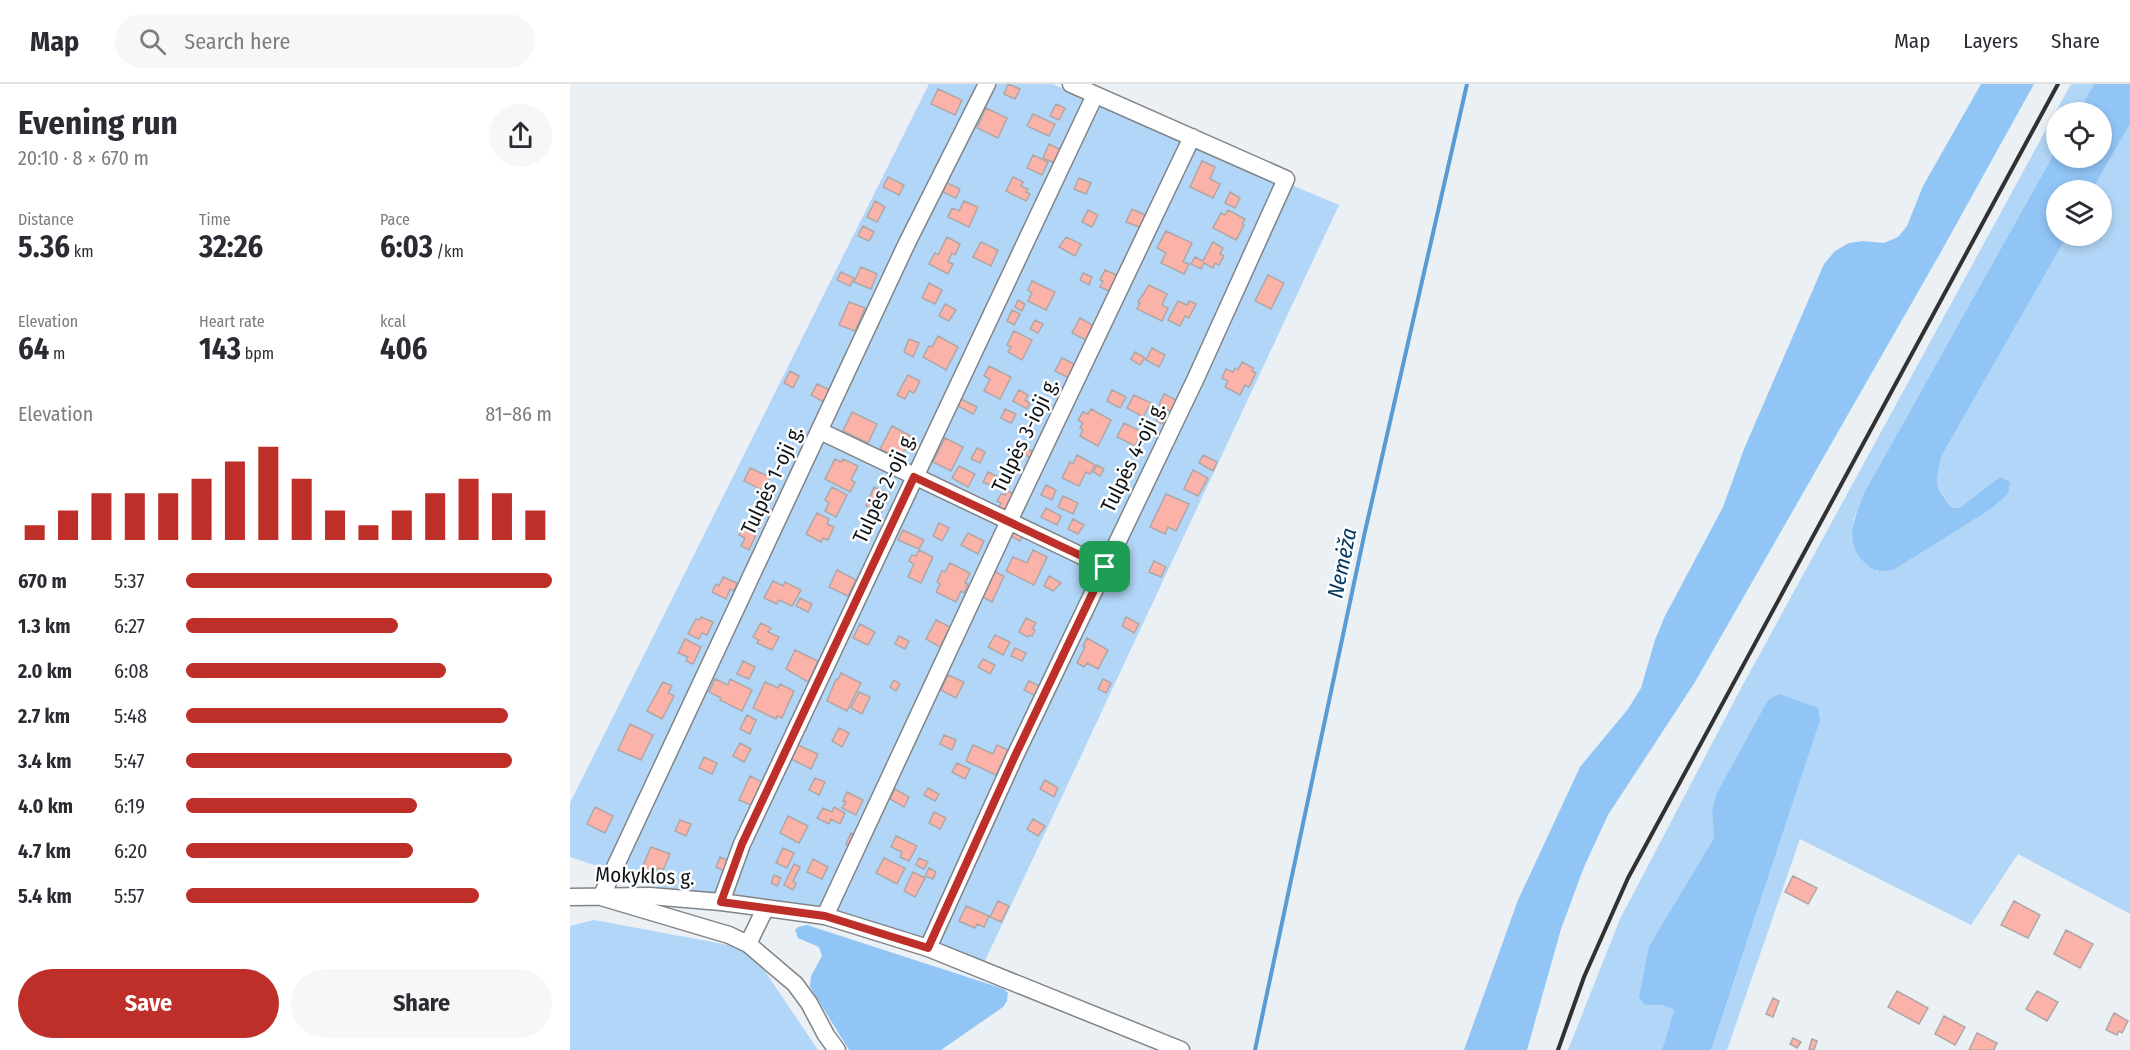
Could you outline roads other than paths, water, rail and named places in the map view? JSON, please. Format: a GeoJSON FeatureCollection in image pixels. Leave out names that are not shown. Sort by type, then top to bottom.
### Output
{"type":"FeatureCollection","features":[{"type":"Feature","properties":{"kind":"street","name":"Tulpės 1-oji g."},"geometry":{"type":"LineString","coordinates":[[601,897],[907,243],[987,84]]}},
{"type":"Feature","properties":{"kind":"street"},"geometry":{"type":"LineString","coordinates":[[1071,84],[1192,137]]}},
{"type":"Feature","properties":{"kind":"street","name":"Tulpės 2-oji g."},"geometry":{"type":"LineString","coordinates":[[721,902],[742,844],[1095,95]]}},
{"type":"Feature","properties":{"kind":"street","name":"Tulpės 4-oji g."},"geometry":{"type":"LineString","coordinates":[[928,948],[1014,758],[1196,378],[1286,180],[1192,137]]}},
{"type":"Feature","properties":{"kind":"street","name":"Tulpės 3-ioji g."},"geometry":{"type":"LineString","coordinates":[[825,916],[1009,521],[1192,137]]}},
{"type":"Feature","properties":{"kind":"street"},"geometry":{"type":"LineString","coordinates":[[820,431],[1105,567]]}},
{"type":"Feature","properties":{"kind":"street","name":"Mokyklos g."},"geometry":{"type":"LineString","coordinates":[[570,897],[650,896],[721,902],[825,916],[928,948],[1181,1050]]}},
{"type":"Feature","properties":{"kind":"street"},"geometry":{"type":"LineString","coordinates":[[601,897],[729,935],[748,944],[795,984],[810,1003],[826,1035],[837,1050]]}},
{"type":"Feature","properties":{"kind":"street"},"geometry":{"type":"LineString","coordinates":[[748,944],[765,909]]}},
{"type":"Feature","properties":{"kind":"waterway","name":"Nemėža"},"geometry":{"type":"LineString","coordinates":[[1255,1050],[1364,536],[1467,84]]}},
{"type":"Feature","properties":{"kind":"railway"},"geometry":{"type":"LineString","coordinates":[[1558,1050],[1584,977],[1628,878],[2058,84]]}}]}
